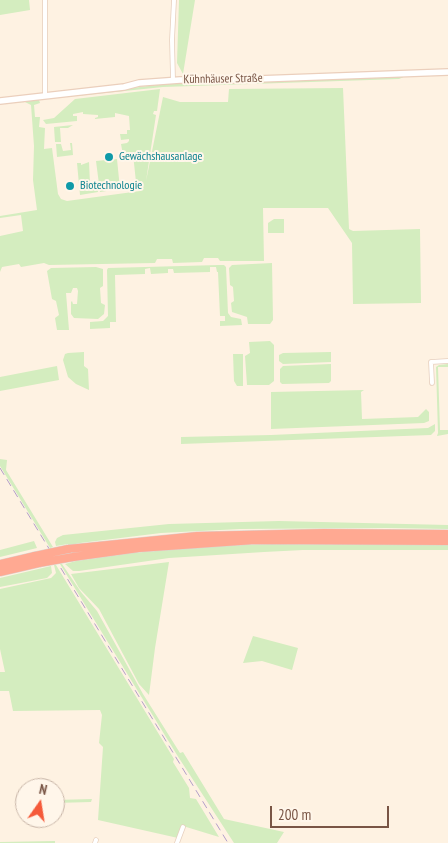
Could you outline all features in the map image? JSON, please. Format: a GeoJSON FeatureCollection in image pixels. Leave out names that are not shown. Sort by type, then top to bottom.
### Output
{"type":"FeatureCollection","features":[{"type":"Feature","properties":{"kind":"highway"},"geometry":{"type":"LineString","coordinates":[[0,564],[68,549],[197,536],[324,532],[448,534]]}},
{"type":"Feature","properties":{"kind":"highway"},"geometry":{"type":"LineString","coordinates":[[0,572],[73,557],[139,548],[255,540],[448,541]]}},
{"type":"Feature","properties":{"kind":"street"},"geometry":{"type":"LineString","coordinates":[[45,0],[45,96]]}},
{"type":"Feature","properties":{"kind":"street"},"geometry":{"type":"LineString","coordinates":[[173,80],[174,0]]}},
{"type":"Feature","properties":{"kind":"street","name":"Kühnhäuser Straße"},"geometry":{"type":"LineString","coordinates":[[0,101],[173,80],[448,72]]}},
{"type":"Feature","properties":{"kind":"street"},"geometry":{"type":"LineString","coordinates":[[432,383],[431,362],[448,361]]}},
{"type":"Feature","properties":{"kind":"street"},"geometry":{"type":"LineString","coordinates":[[177,843],[184,827]]}},
{"type":"Feature","properties":{"kind":"green space"},"geometry":{"type":"Polygon","coordinates":[[[0,0],[29,0],[30,10],[0,15],[0,0]]]}},
{"type":"Feature","properties":{"kind":"green space"},"geometry":{"type":"Polygon","coordinates":[[[179,0],[195,0],[183,74],[177,63],[179,0]]]}},
{"type":"Feature","properties":{"kind":"green space"},"geometry":{"type":"Polygon","coordinates":[[[432,75],[406,76],[399,79],[163,87],[76,96],[78,94],[175,83],[432,75]]]}},
{"type":"Feature","properties":{"kind":"green space"},"geometry":{"type":"Polygon","coordinates":[[[343,88],[349,229],[353,231],[420,229],[421,303],[353,304],[352,243],[328,208],[263,208],[264,261],[220,261],[218,258],[204,258],[202,262],[173,263],[172,259],[157,259],[155,263],[49,265],[44,263],[21,267],[19,264],[2,267],[0,272],[0,236],[23,231],[21,215],[0,218],[0,216],[37,210],[33,180],[34,146],[31,105],[25,102],[0,104],[39,100],[40,103],[34,105],[35,117],[40,117],[39,127],[45,128],[44,149],[52,148],[58,194],[61,199],[67,201],[140,191],[139,182],[136,182],[133,154],[123,155],[121,144],[129,141],[129,139],[121,140],[120,134],[127,134],[127,130],[130,130],[129,116],[115,113],[115,117],[95,119],[98,115],[83,114],[83,112],[73,114],[73,116],[77,116],[77,121],[46,124],[43,120],[54,118],[75,99],[160,89],[157,111],[154,111],[153,114],[156,115],[146,181],[163,97],[180,102],[228,102],[229,89],[343,88]]]}},
{"type":"Feature","properties":{"kind":"green space"},"geometry":{"type":"Polygon","coordinates":[[[73,125],[68,128],[60,128],[61,142],[55,142],[54,127],[73,125]]]}},
{"type":"Feature","properties":{"kind":"green space"},"geometry":{"type":"Polygon","coordinates":[[[70,143],[72,143],[73,155],[57,157],[56,144],[61,144],[63,151],[71,150],[70,143]]]}},
{"type":"Feature","properties":{"kind":"green space"},"geometry":{"type":"Polygon","coordinates":[[[117,159],[120,189],[100,192],[96,161],[117,159]]]}},
{"type":"Feature","properties":{"kind":"green space"},"geometry":{"type":"Polygon","coordinates":[[[89,162],[90,184],[97,184],[98,192],[80,195],[77,163],[81,163],[81,165],[89,162]]]}},
{"type":"Feature","properties":{"kind":"green space"},"geometry":{"type":"Polygon","coordinates":[[[274,219],[284,219],[284,233],[268,233],[268,223],[274,219]]]}},
{"type":"Feature","properties":{"kind":"green space"},"geometry":{"type":"Polygon","coordinates":[[[272,263],[273,320],[270,324],[248,324],[247,317],[232,312],[231,303],[234,301],[233,287],[230,285],[229,268],[232,265],[272,263]]]}},
{"type":"Feature","properties":{"kind":"green space"},"geometry":{"type":"Polygon","coordinates":[[[224,265],[226,267],[228,313],[231,317],[241,319],[242,325],[220,326],[220,321],[225,321],[225,316],[220,316],[218,272],[216,267],[210,267],[210,272],[174,273],[173,269],[168,269],[168,273],[151,274],[150,268],[145,269],[145,274],[115,275],[116,322],[110,322],[110,328],[90,329],[90,322],[103,321],[108,316],[108,268],[224,265]]]}},
{"type":"Feature","properties":{"kind":"green space"},"geometry":{"type":"Polygon","coordinates":[[[96,267],[103,269],[103,286],[100,288],[101,303],[105,305],[104,314],[98,319],[74,318],[71,314],[71,302],[77,304],[78,291],[77,288],[73,288],[71,293],[66,293],[69,330],[57,330],[55,318],[59,315],[56,301],[52,299],[47,271],[51,268],[96,267]]]}},
{"type":"Feature","properties":{"kind":"green space"},"geometry":{"type":"Polygon","coordinates":[[[270,341],[274,345],[274,381],[269,385],[247,385],[245,356],[250,353],[249,342],[270,341]]]}},
{"type":"Feature","properties":{"kind":"green space"},"geometry":{"type":"Polygon","coordinates":[[[84,352],[84,366],[88,369],[89,390],[76,384],[68,377],[63,360],[65,354],[84,352]]]}},
{"type":"Feature","properties":{"kind":"green space"},"geometry":{"type":"Polygon","coordinates":[[[331,352],[331,362],[283,364],[279,361],[279,355],[283,353],[331,352]]]}},
{"type":"Feature","properties":{"kind":"green space"},"geometry":{"type":"Polygon","coordinates":[[[233,354],[243,354],[243,386],[237,386],[234,381],[233,354]]]}},
{"type":"Feature","properties":{"kind":"green space"},"geometry":{"type":"Polygon","coordinates":[[[331,364],[331,381],[329,383],[282,384],[280,382],[280,369],[283,366],[331,364]]]}},
{"type":"Feature","properties":{"kind":"green space"},"geometry":{"type":"Polygon","coordinates":[[[448,364],[448,367],[438,367],[440,430],[448,430],[448,434],[437,436],[436,367],[448,364]]]}},
{"type":"Feature","properties":{"kind":"green space"},"geometry":{"type":"Polygon","coordinates":[[[57,366],[59,380],[0,391],[0,377],[57,366]]]}},
{"type":"Feature","properties":{"kind":"green space"},"geometry":{"type":"Polygon","coordinates":[[[364,390],[361,392],[362,419],[418,417],[426,409],[429,412],[429,421],[424,423],[271,429],[271,392],[364,390]]]}},
{"type":"Feature","properties":{"kind":"green space"},"geometry":{"type":"Polygon","coordinates":[[[435,424],[435,431],[431,435],[181,444],[181,437],[428,428],[435,424]]]}},
{"type":"Feature","properties":{"kind":"green space"},"geometry":{"type":"Polygon","coordinates":[[[0,459],[7,460],[6,470],[53,547],[50,548],[0,466],[0,459]]]}},
{"type":"Feature","properties":{"kind":"green space"},"geometry":{"type":"Polygon","coordinates":[[[279,521],[448,525],[448,529],[240,529],[161,533],[68,546],[68,544],[56,546],[55,542],[57,538],[63,535],[169,524],[279,521]]]}},
{"type":"Feature","properties":{"kind":"green space"},"geometry":{"type":"Polygon","coordinates":[[[34,541],[37,548],[0,557],[0,550],[34,541]]]}},
{"type":"Feature","properties":{"kind":"green space"},"geometry":{"type":"Polygon","coordinates":[[[270,544],[448,545],[448,550],[303,550],[264,552],[169,558],[79,571],[73,571],[65,564],[132,553],[215,546],[270,544]]]}},
{"type":"Feature","properties":{"kind":"green space"},"geometry":{"type":"Polygon","coordinates":[[[169,562],[149,695],[139,684],[99,609],[79,588],[71,574],[169,562]]]}},
{"type":"Feature","properties":{"kind":"green space"},"geometry":{"type":"Polygon","coordinates":[[[60,564],[62,564],[97,611],[143,694],[180,753],[183,752],[224,819],[284,832],[277,843],[234,843],[177,755],[60,564]]]}},
{"type":"Feature","properties":{"kind":"green space"},"geometry":{"type":"Polygon","coordinates":[[[54,565],[56,565],[174,759],[173,762],[189,788],[190,798],[196,799],[219,837],[183,826],[178,838],[98,820],[103,747],[99,743],[102,715],[100,710],[13,711],[9,691],[0,691],[0,672],[5,672],[0,649],[0,589],[51,578],[56,573],[54,565]]]}},
{"type":"Feature","properties":{"kind":"green space"},"geometry":{"type":"Polygon","coordinates":[[[51,566],[52,573],[47,578],[0,587],[0,578],[51,566]]]}},
{"type":"Feature","properties":{"kind":"green space"},"geometry":{"type":"Polygon","coordinates":[[[253,636],[298,648],[292,670],[262,661],[243,663],[253,636]]]}},
{"type":"Feature","properties":{"kind":"green space"},"geometry":{"type":"Polygon","coordinates":[[[92,799],[91,802],[65,803],[65,800],[92,799]]]}},
{"type":"Feature","properties":{"kind":"green space"},"geometry":{"type":"Polygon","coordinates":[[[55,841],[55,843],[0,843],[0,842],[55,841]]]}},
{"type":"Feature","properties":{"kind":"railway"},"geometry":{"type":"LineString","coordinates":[[0,468],[228,843]]}},
{"type":"Feature","properties":{"kind":"place","name":"Gewächshausanlage"},"geometry":{"type":"Point","coordinates":[109,157]}},
{"type":"Feature","properties":{"kind":"place","name":"Biotechnologie"},"geometry":{"type":"Point","coordinates":[70,186]}}]}
